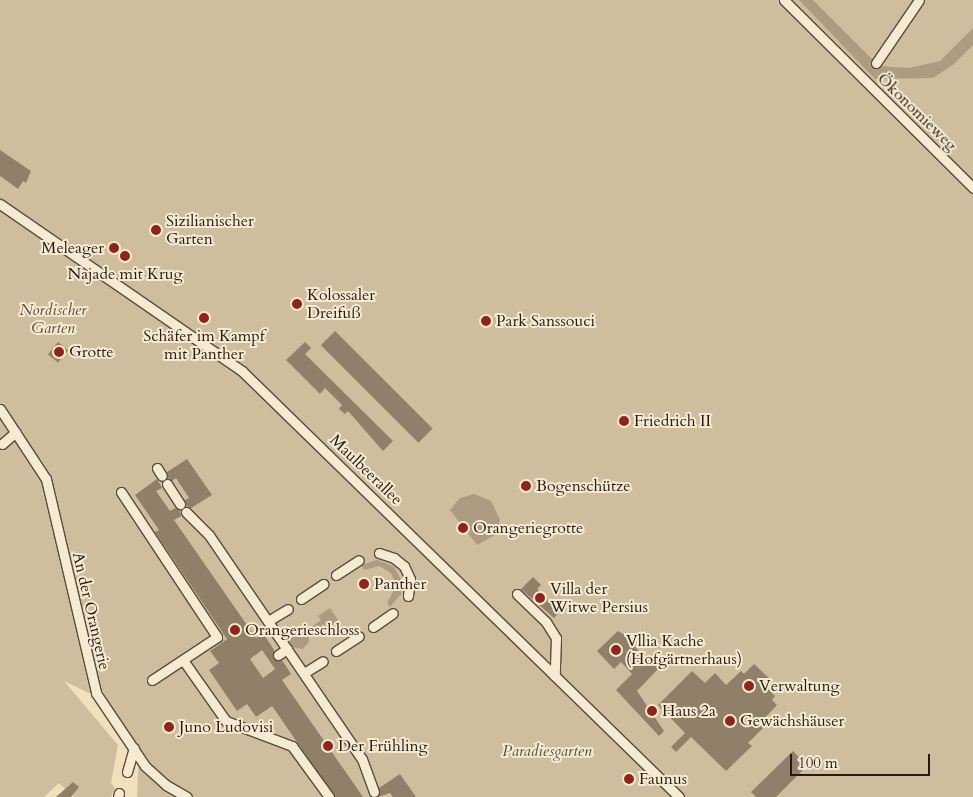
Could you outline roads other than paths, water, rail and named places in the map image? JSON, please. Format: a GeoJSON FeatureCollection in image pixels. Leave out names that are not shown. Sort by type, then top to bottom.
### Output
{"type":"FeatureCollection","features":[{"type":"Feature","properties":{"kind":"street","name":"Ökonomieweg"},"geometry":{"type":"LineString","coordinates":[[784,0],[865,75],[973,188]]}},
{"type":"Feature","properties":{"kind":"street","name":"Ökonomieweg"},"geometry":{"type":"LineString","coordinates":[[876,63],[919,0]]}},
{"type":"Feature","properties":{"kind":"street","name":"Maulbeerallee"},"geometry":{"type":"LineString","coordinates":[[0,204],[242,371],[679,797]]}},
{"type":"Feature","properties":{"kind":"street","name":"An der Orangerie"},"geometry":{"type":"LineString","coordinates":[[0,409],[48,486],[92,682],[100,699],[155,777],[187,797]]}},
{"type":"Feature","properties":{"kind":"street"},"geometry":{"type":"LineString","coordinates":[[2,444],[16,432]]}},
{"type":"Feature","properties":{"kind":"street"},"geometry":{"type":"LineString","coordinates":[[167,484],[180,504]]}},
{"type":"Feature","properties":{"kind":"street"},"geometry":{"type":"LineString","coordinates":[[121,492],[217,637],[152,680]]}},
{"type":"Feature","properties":{"kind":"street"},"geometry":{"type":"LineString","coordinates":[[186,512],[209,535],[362,759],[374,792]]}},
{"type":"Feature","properties":{"kind":"street"},"geometry":{"type":"LineString","coordinates":[[383,551],[398,557],[406,565],[412,577],[411,593]]}},
{"type":"Feature","properties":{"kind":"street"},"geometry":{"type":"LineString","coordinates":[[336,575],[358,560]]}},
{"type":"Feature","properties":{"kind":"street"},"geometry":{"type":"LineString","coordinates":[[301,599],[323,584]]}},
{"type":"Feature","properties":{"kind":"street"},"geometry":{"type":"LineString","coordinates":[[517,594],[546,622],[556,638],[555,676]]}},
{"type":"Feature","properties":{"kind":"street"},"geometry":{"type":"LineString","coordinates":[[268,622],[288,608]]}},
{"type":"Feature","properties":{"kind":"street"},"geometry":{"type":"LineString","coordinates":[[372,628],[393,613]]}},
{"type":"Feature","properties":{"kind":"street"},"geometry":{"type":"LineString","coordinates":[[336,652],[358,636]]}},
{"type":"Feature","properties":{"kind":"street"},"geometry":{"type":"LineString","coordinates":[[278,655],[287,649]]}},
{"type":"Feature","properties":{"kind":"street"},"geometry":{"type":"LineString","coordinates":[[183,660],[226,721],[292,746],[328,797]]}},
{"type":"Feature","properties":{"kind":"street"},"geometry":{"type":"LineString","coordinates":[[304,674],[323,661]]}},
{"type":"Feature","properties":{"kind":"street"},"geometry":{"type":"LineString","coordinates":[[127,772],[134,748]]}},
{"type":"Feature","properties":{"kind":"place","name":"Sizilianischer Garten"},"geometry":{"type":"Point","coordinates":[156,230]}},
{"type":"Feature","properties":{"kind":"place","name":"Meleager"},"geometry":{"type":"Point","coordinates":[114,248]}},
{"type":"Feature","properties":{"kind":"place","name":"Najade mit Krug"},"geometry":{"type":"Point","coordinates":[125,256]}},
{"type":"Feature","properties":{"kind":"place","name":"Kolossaler Dreifuß"},"geometry":{"type":"Point","coordinates":[297,304]}},
{"type":"Feature","properties":{"kind":"place","name":"Schäfer im Kampf mit Panther"},"geometry":{"type":"Point","coordinates":[204,318]}},
{"type":"Feature","properties":{"kind":"place","name":"Park Sanssouci"},"geometry":{"type":"Point","coordinates":[486,321]}},
{"type":"Feature","properties":{"kind":"place","name":"Grotte"},"geometry":{"type":"Point","coordinates":[59,352]}},
{"type":"Feature","properties":{"kind":"place","name":"Friedrich II"},"geometry":{"type":"Point","coordinates":[624,421]}},
{"type":"Feature","properties":{"kind":"place","name":"Bogenschütze"},"geometry":{"type":"Point","coordinates":[526,486]}},
{"type":"Feature","properties":{"kind":"place","name":"Orangeriegrotte"},"geometry":{"type":"Point","coordinates":[463,528]}},
{"type":"Feature","properties":{"kind":"place","name":"Panther"},"geometry":{"type":"Point","coordinates":[364,584]}},
{"type":"Feature","properties":{"kind":"place","name":"Villa der Witwe Persius"},"geometry":{"type":"Point","coordinates":[540,598]}},
{"type":"Feature","properties":{"kind":"place","name":"Orangerieschloss"},"geometry":{"type":"Point","coordinates":[235,630]}},
{"type":"Feature","properties":{"kind":"place","name":"Vllia Kache (Hofgärtnerhaus)"},"geometry":{"type":"Point","coordinates":[616,650]}},
{"type":"Feature","properties":{"kind":"place","name":"Verwaltung"},"geometry":{"type":"Point","coordinates":[749,686]}},
{"type":"Feature","properties":{"kind":"place","name":"Haus 2a"},"geometry":{"type":"Point","coordinates":[652,711]}},
{"type":"Feature","properties":{"kind":"place","name":"Gewächshäuser"},"geometry":{"type":"Point","coordinates":[730,721]}},
{"type":"Feature","properties":{"kind":"place","name":"Juno Ludovisi"},"geometry":{"type":"Point","coordinates":[169,727]}},
{"type":"Feature","properties":{"kind":"place","name":"Der Frühling"},"geometry":{"type":"Point","coordinates":[328,746]}},
{"type":"Feature","properties":{"kind":"place","name":"Faunus"},"geometry":{"type":"Point","coordinates":[629,779]}},
{"type":"Feature","properties":{"kind":"park label","name":"Nordischer Garten"},"geometry":{"type":"Point","coordinates":[53,319]}},
{"type":"Feature","properties":{"kind":"park label","name":"Paradiesgarten"},"geometry":{"type":"Point","coordinates":[547,751]}}]}
